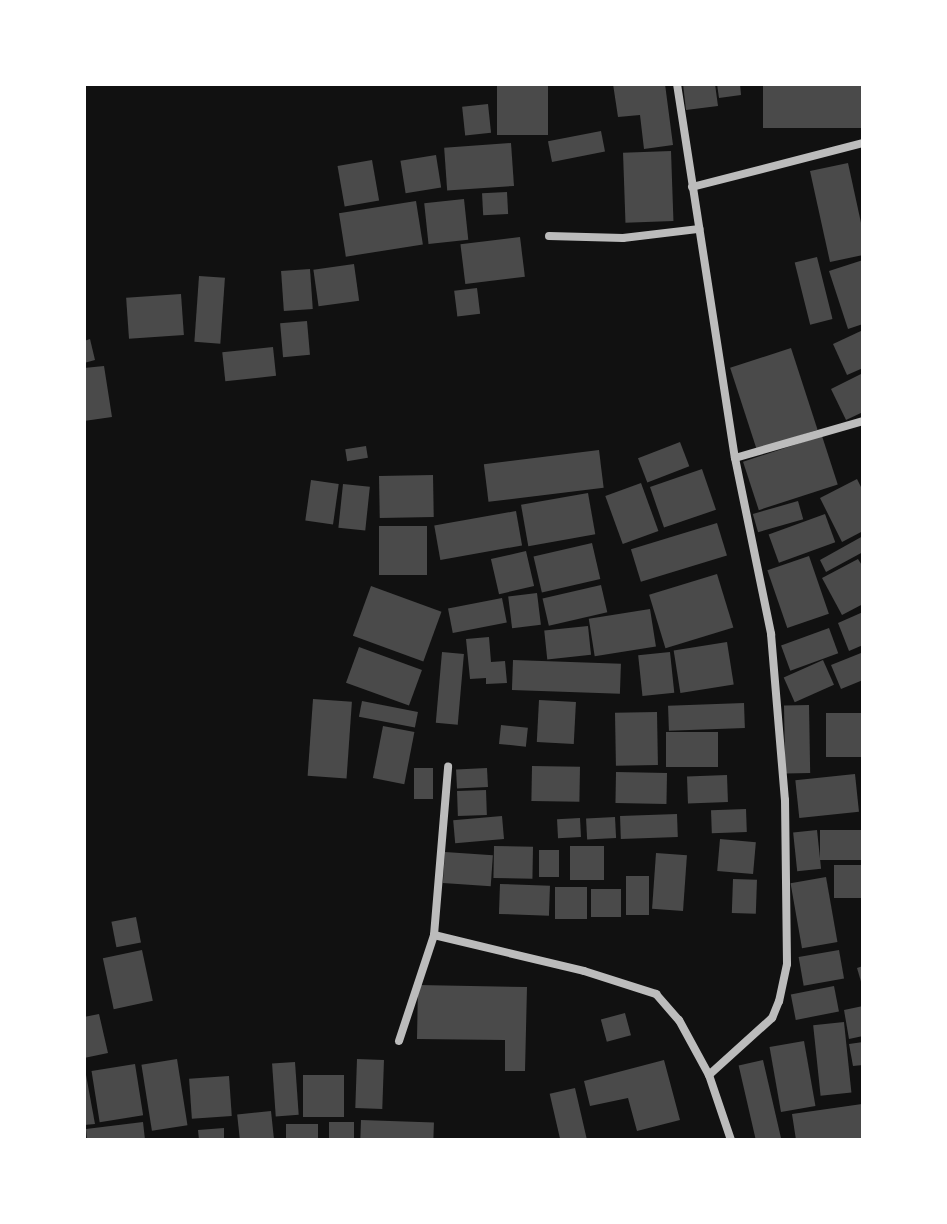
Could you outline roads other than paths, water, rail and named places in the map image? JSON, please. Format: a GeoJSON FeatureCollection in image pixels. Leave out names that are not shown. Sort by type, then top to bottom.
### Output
{"type":"FeatureCollection","features":[{"type":"Feature","properties":{"kind":"street"},"geometry":{"type":"LineString","coordinates":[[677,84],[735,458],[771,634],[785,800],[787,964],[772,1018],[709,1075]]}},
{"type":"Feature","properties":{"kind":"street"},"geometry":{"type":"LineString","coordinates":[[692,187],[863,143]]}},
{"type":"Feature","properties":{"kind":"street"},"geometry":{"type":"LineString","coordinates":[[549,236],[623,238],[699,229]]}},
{"type":"Feature","properties":{"kind":"street"},"geometry":{"type":"LineString","coordinates":[[735,458],[863,421]]}},
{"type":"Feature","properties":{"kind":"street"},"geometry":{"type":"LineString","coordinates":[[399,1041],[434,935],[448,767]]}},
{"type":"Feature","properties":{"kind":"street"},"geometry":{"type":"LineString","coordinates":[[434,935],[584,971],[656,994],[679,1020],[709,1075],[731,1140]]}}]}
